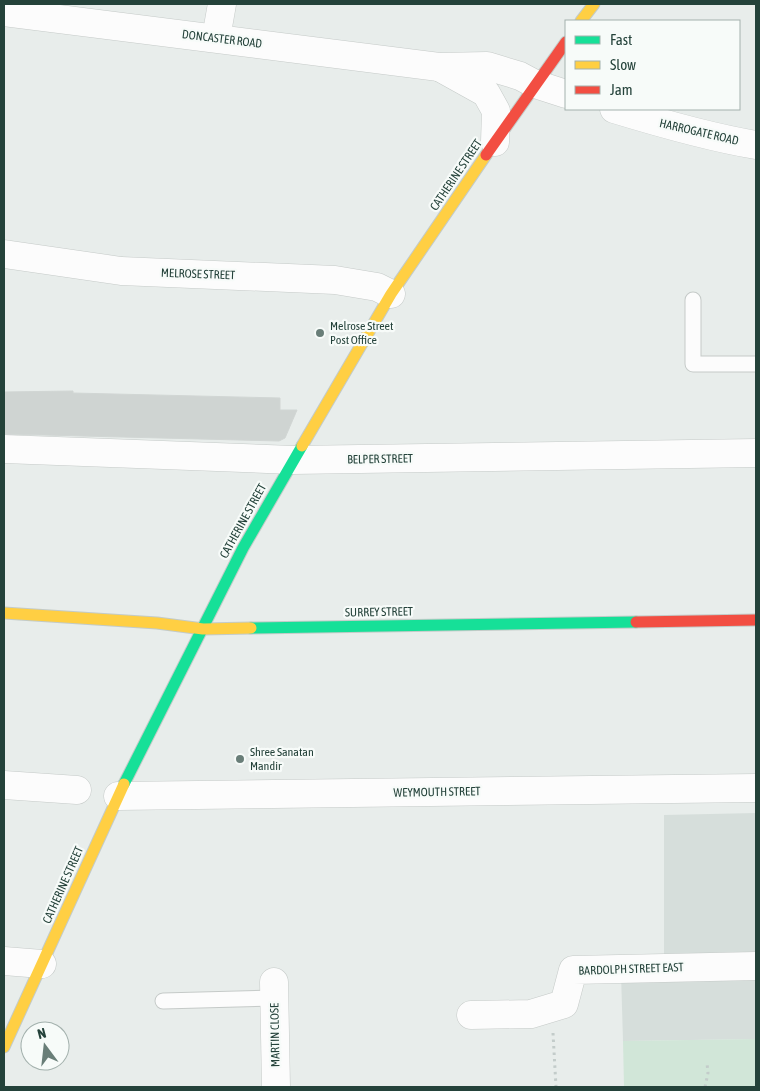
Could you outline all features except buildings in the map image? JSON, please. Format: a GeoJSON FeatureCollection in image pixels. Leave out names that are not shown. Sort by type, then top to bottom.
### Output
{"type":"FeatureCollection","features":[{"type":"Feature","properties":{"kind":"street"},"geometry":{"type":"LineString","coordinates":[[216,38],[222,4]]}},
{"type":"Feature","properties":{"kind":"street"},"geometry":{"type":"LineString","coordinates":[[582,20],[594,4]]}},
{"type":"Feature","properties":{"kind":"street","name":"DONCASTER ROAD"},"geometry":{"type":"LineString","coordinates":[[4,12],[440,67],[487,66],[520,76],[535,84]]}},
{"type":"Feature","properties":{"kind":"street","name":"CATHERINE STREET"},"geometry":{"type":"LineString","coordinates":[[4,1047],[118,796],[243,548],[391,294],[565,43]]}},
{"type":"Feature","properties":{"kind":"street","name":"DONCASTER ROAD"},"geometry":{"type":"LineString","coordinates":[[440,67],[486,93],[496,111],[495,142]]}},
{"type":"Feature","properties":{"kind":"street"},"geometry":{"type":"LineString","coordinates":[[535,84],[565,94]]}},
{"type":"Feature","properties":{"kind":"street","name":"HARROGATE ROAD"},"geometry":{"type":"LineString","coordinates":[[617,110],[728,140],[756,145]]}},
{"type":"Feature","properties":{"kind":"street","name":"MELROSE STREET"},"geometry":{"type":"LineString","coordinates":[[4,254],[121,271],[335,280],[377,287],[391,294]]}},
{"type":"Feature","properties":{"kind":"street","name":"BELPER STREET"},"geometry":{"type":"LineString","coordinates":[[4,449],[293,460],[756,453]]}},
{"type":"Feature","properties":{"kind":"street","name":"SURREY STREET"},"geometry":{"type":"LineString","coordinates":[[4,613],[157,623],[203,629],[756,620]]}},
{"type":"Feature","properties":{"kind":"street"},"geometry":{"type":"LineString","coordinates":[[4,785],[77,790]]}},
{"type":"Feature","properties":{"kind":"street","name":"WEYMOUTH STREET"},"geometry":{"type":"LineString","coordinates":[[118,796],[756,788]]}},
{"type":"Feature","properties":{"kind":"street"},"geometry":{"type":"LineString","coordinates":[[4,961],[42,964]]}},
{"type":"Feature","properties":{"kind":"street","name":"BARDOLPH STREET EAST"},"geometry":{"type":"LineString","coordinates":[[471,1015],[532,1014],[564,1004],[573,970],[756,966]]}},
{"type":"Feature","properties":{"kind":"street","name":"MARTIN CLOSE"},"geometry":{"type":"LineString","coordinates":[[274,990],[276,1087]]}},
{"type":"Feature","properties":{"kind":"lane"},"geometry":{"type":"LineString","coordinates":[[693,300],[694,364],[756,364]]}},
{"type":"Feature","properties":{"kind":"lane"},"geometry":{"type":"LineString","coordinates":[[163,1001],[274,990]]}},
{"type":"Feature","properties":{"kind":"path"},"geometry":{"type":"LineString","coordinates":[[552,1007],[556,1087]]}},
{"type":"Feature","properties":{"kind":"path"},"geometry":{"type":"LineString","coordinates":[[705,1087],[708,1073],[707,1063]]}},
{"type":"Feature","properties":{"kind":"shaded area"},"geometry":{"type":"Polygon","coordinates":[[[756,813],[756,960],[664,962],[664,815],[756,813]]]}},
{"type":"Feature","properties":{"kind":"shaded area"},"geometry":{"type":"Polygon","coordinates":[[[756,970],[756,1039],[623,1041],[621,973],[756,970]]]}},
{"type":"Feature","properties":{"kind":"green space"},"geometry":{"type":"Polygon","coordinates":[[[756,1039],[756,1087],[624,1087],[623,1041],[756,1039]]]}},
{"type":"Feature","properties":{"kind":"traffic: fast"},"geometry":{"type":"LineString","coordinates":[[124,784],[243,548],[302,446]]}},
{"type":"Feature","properties":{"kind":"traffic: fast"},"geometry":{"type":"LineString","coordinates":[[251,628],[636,622]]}},
{"type":"Feature","properties":{"kind":"traffic: slow"},"geometry":{"type":"LineString","coordinates":[[582,20],[594,4]]}},
{"type":"Feature","properties":{"kind":"traffic: slow"},"geometry":{"type":"LineString","coordinates":[[302,446],[391,294],[486,155]]}},
{"type":"Feature","properties":{"kind":"traffic: slow"},"geometry":{"type":"LineString","coordinates":[[4,613],[157,623],[203,629],[251,628]]}},
{"type":"Feature","properties":{"kind":"traffic: slow"},"geometry":{"type":"LineString","coordinates":[[4,1047],[124,784]]}},
{"type":"Feature","properties":{"kind":"traffic: jam"},"geometry":{"type":"LineString","coordinates":[[486,155],[565,43]]}},
{"type":"Feature","properties":{"kind":"traffic: jam"},"geometry":{"type":"LineString","coordinates":[[636,622],[756,620]]}},
{"type":"Feature","properties":{"kind":"place","name":"Melrose Street Post Office"},"geometry":{"type":"Point","coordinates":[320,333]}},
{"type":"Feature","properties":{"kind":"place","name":"Shree Sanatan Mandir"},"geometry":{"type":"Point","coordinates":[240,759]}}]}
